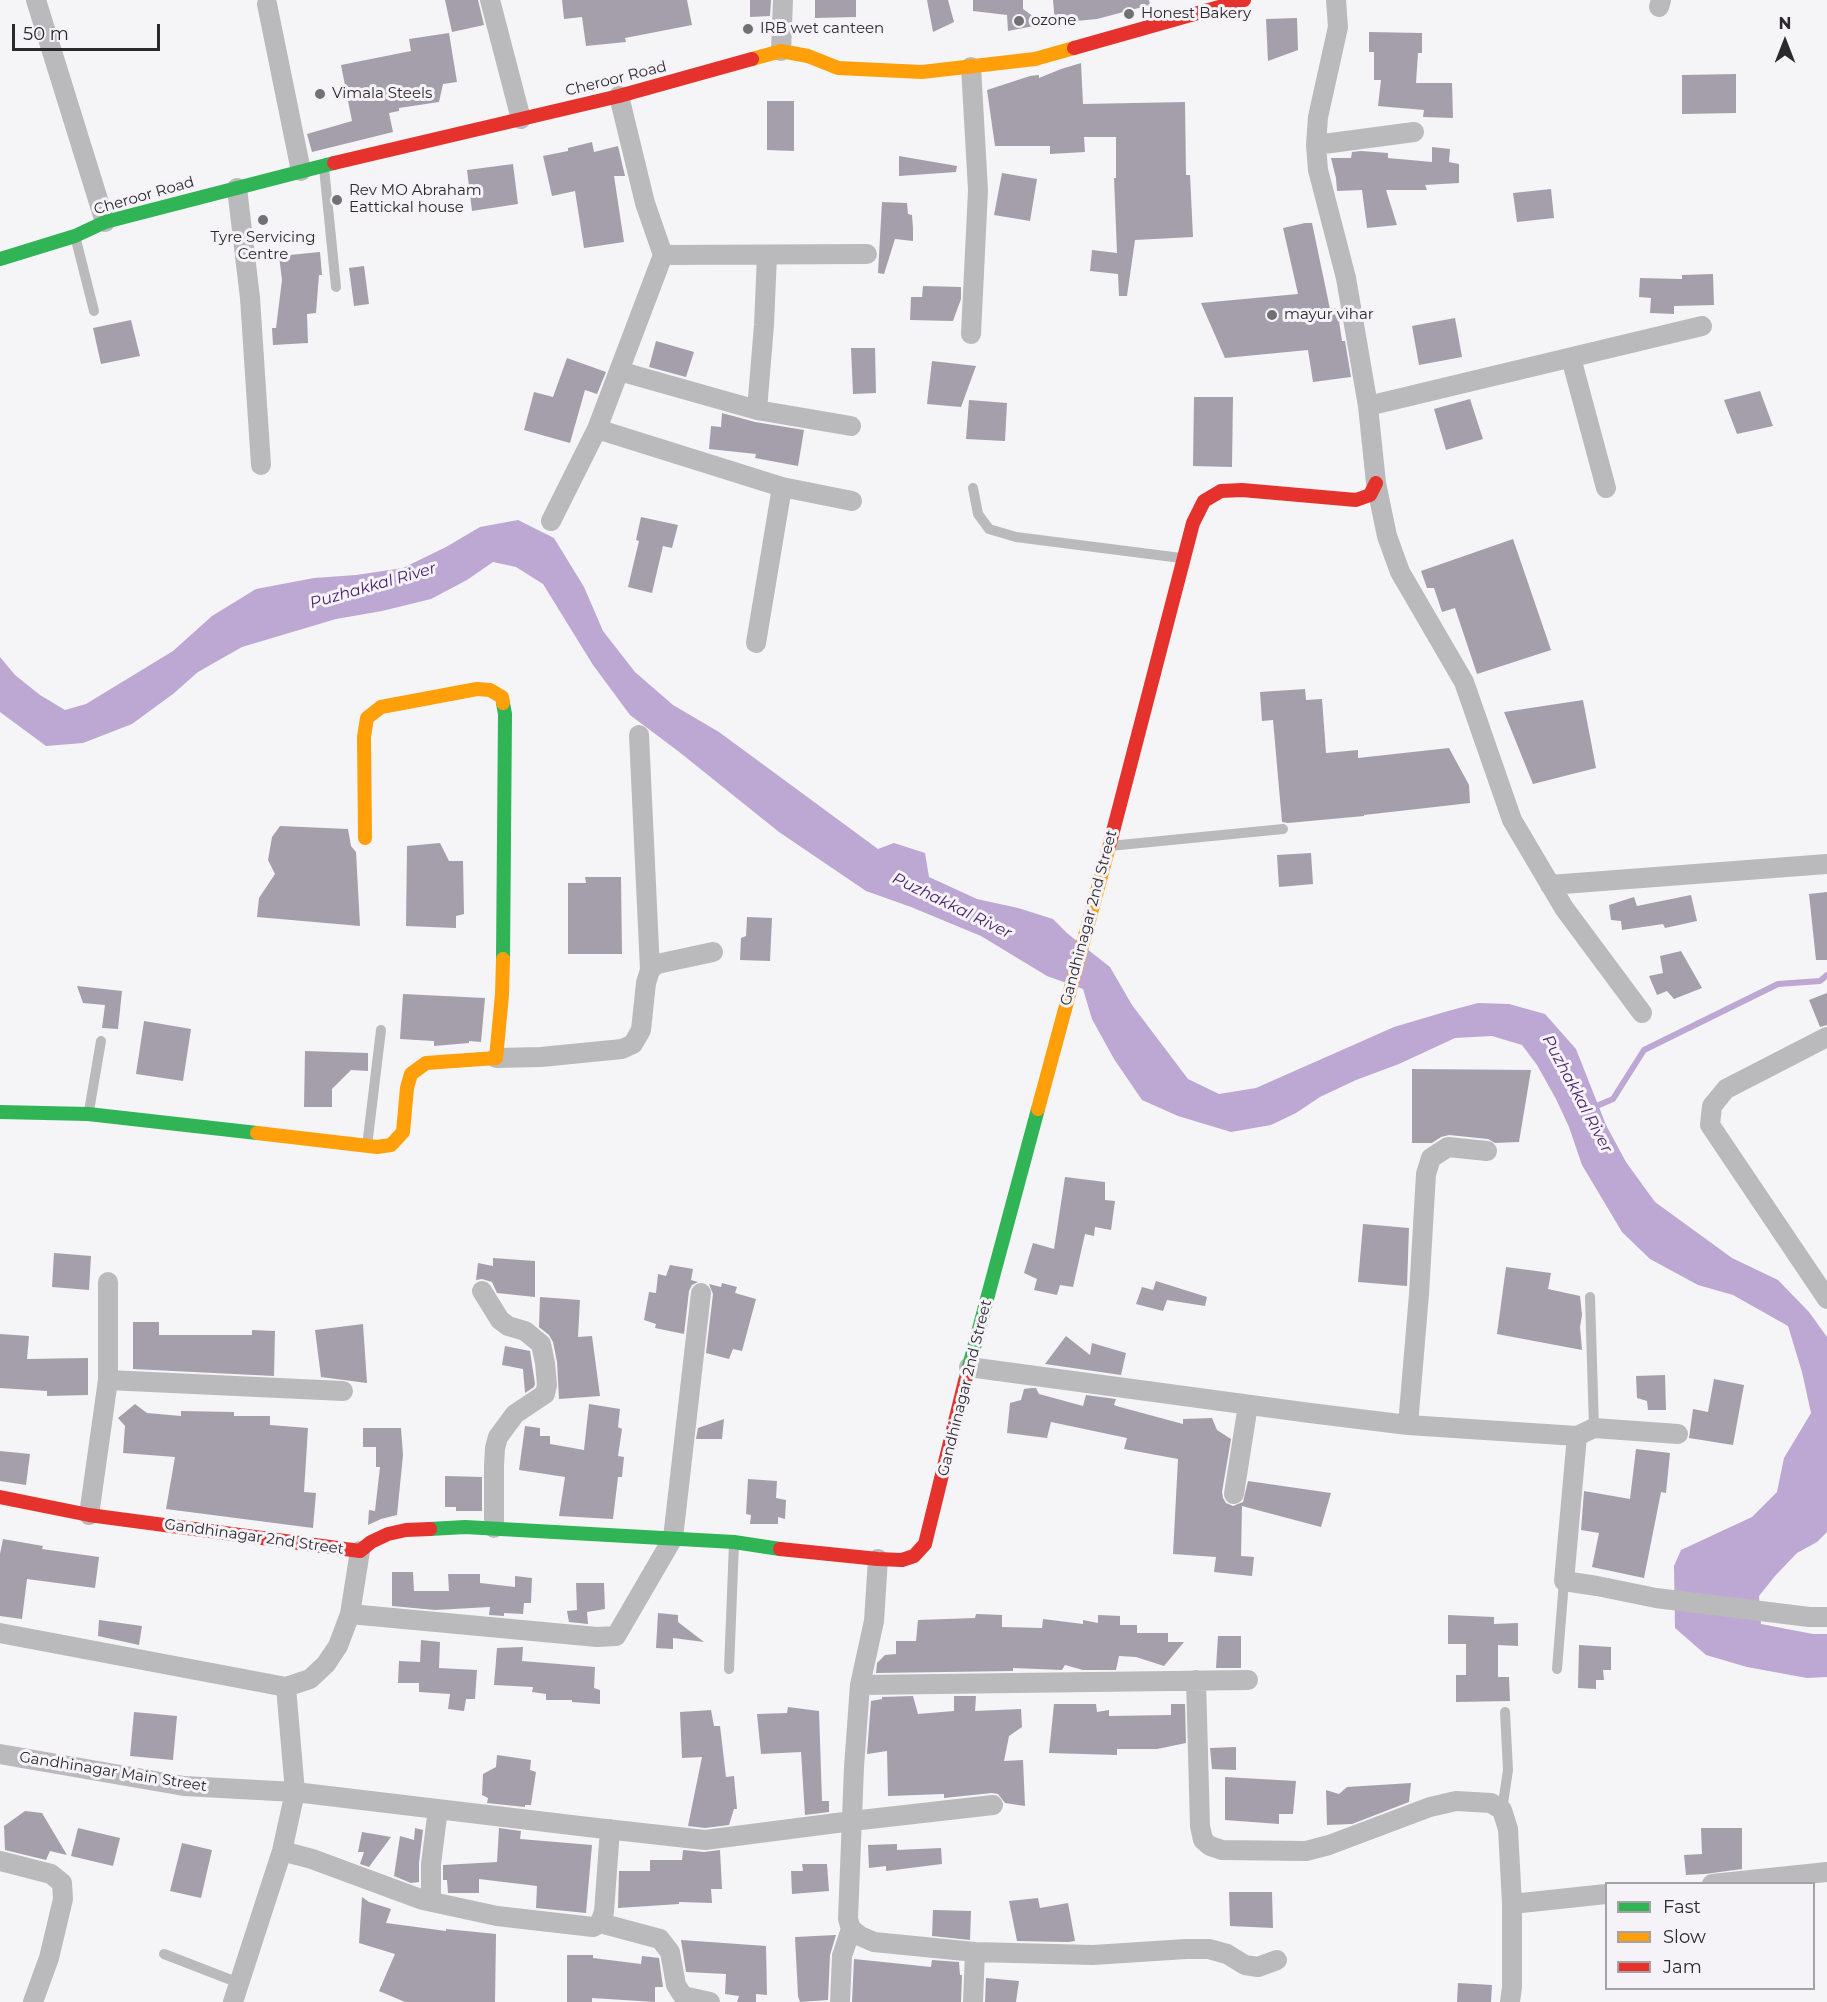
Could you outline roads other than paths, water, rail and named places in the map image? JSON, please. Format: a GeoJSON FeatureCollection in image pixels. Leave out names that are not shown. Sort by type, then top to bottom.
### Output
{"type":"FeatureCollection","features":[{"type":"Feature","properties":{"kind":"street"},"geometry":{"type":"LineString","coordinates":[[36,0],[105,222]]}},
{"type":"Feature","properties":{"kind":"street"},"geometry":{"type":"LineString","coordinates":[[490,0],[521,119]]}},
{"type":"Feature","properties":{"kind":"street"},"geometry":{"type":"LineString","coordinates":[[781,51],[783,0]]}},
{"type":"Feature","properties":{"kind":"street","name":"Cheroor Road"},"geometry":{"type":"LineString","coordinates":[[0,259],[75,236],[105,222],[301,171],[619,96],[781,51],[808,56],[838,68],[922,72],[1035,59],[1244,0]]}},
{"type":"Feature","properties":{"kind":"street"},"geometry":{"type":"LineString","coordinates":[[1336,0],[1338,27],[1318,117],[1316,145],[1318,170],[1346,278],[1368,406],[1376,483],[1388,536],[1400,572],[1464,682],[1512,820],[1550,885],[1642,1013]]}},
{"type":"Feature","properties":{"kind":"street"},"geometry":{"type":"LineString","coordinates":[[267,4],[301,171]]}},
{"type":"Feature","properties":{"kind":"street"},"geometry":{"type":"LineString","coordinates":[[971,66],[978,190],[971,334]]}},
{"type":"Feature","properties":{"kind":"street"},"geometry":{"type":"LineString","coordinates":[[551,521],[597,429],[663,255],[645,203],[619,96]]}},
{"type":"Feature","properties":{"kind":"street"},"geometry":{"type":"LineString","coordinates":[[1316,145],[1414,132]]}},
{"type":"Feature","properties":{"kind":"street"},"geometry":{"type":"LineString","coordinates":[[237,188],[250,298],[261,465]]}},
{"type":"Feature","properties":{"kind":"street"},"geometry":{"type":"LineString","coordinates":[[663,255],[867,254]]}},
{"type":"Feature","properties":{"kind":"street"},"geometry":{"type":"LineString","coordinates":[[757,410],[767,255]]}},
{"type":"Feature","properties":{"kind":"street"},"geometry":{"type":"LineString","coordinates":[[1368,406],[1702,326]]}},
{"type":"Feature","properties":{"kind":"street"},"geometry":{"type":"LineString","coordinates":[[1571,358],[1606,488]]}},
{"type":"Feature","properties":{"kind":"street"},"geometry":{"type":"LineString","coordinates":[[619,370],[757,410],[850,426]]}},
{"type":"Feature","properties":{"kind":"street"},"geometry":{"type":"LineString","coordinates":[[597,429],[782,487],[852,501]]}},
{"type":"Feature","properties":{"kind":"street","name":"Gandhinagar 2nd Street"},"geometry":{"type":"LineString","coordinates":[[0,1497],[89,1515],[360,1551],[371,1542],[388,1534],[406,1530],[465,1527],[734,1542],[878,1559],[902,1560],[914,1556],[926,1544],[969,1366],[1084,941],[1193,523],[1203,501],[1221,491],[1242,490],[1356,500],[1370,495],[1376,483]]}},
{"type":"Feature","properties":{"kind":"street"},"geometry":{"type":"LineString","coordinates":[[756,643],[782,487]]}},
{"type":"Feature","properties":{"kind":"street"},"geometry":{"type":"LineString","coordinates":[[365,838],[364,737],[367,718],[381,707],[477,689],[490,690],[502,697],[505,714],[504,928],[502,995],[496,1058]]}},
{"type":"Feature","properties":{"kind":"street"},"geometry":{"type":"LineString","coordinates":[[0,1112],[88,1114],[377,1147],[390,1145],[403,1132],[407,1088],[411,1074],[426,1063],[541,1057],[622,1049],[633,1044],[641,1030],[650,970],[639,735]]}},
{"type":"Feature","properties":{"kind":"street"},"geometry":{"type":"LineString","coordinates":[[1550,885],[1827,864]]}},
{"type":"Feature","properties":{"kind":"street"},"geometry":{"type":"LineString","coordinates":[[650,970],[657,964],[713,952]]}},
{"type":"Feature","properties":{"kind":"street"},"geometry":{"type":"LineString","coordinates":[[1827,1037],[1726,1089],[1712,1106],[1710,1125],[1827,1299]]}},
{"type":"Feature","properties":{"kind":"street"},"geometry":{"type":"LineString","coordinates":[[1408,1425],[1426,1174],[1431,1158],[1448,1147],[1487,1151]]}},
{"type":"Feature","properties":{"kind":"street"},"geometry":{"type":"LineString","coordinates":[[89,1515],[108,1380],[108,1282]]}},
{"type":"Feature","properties":{"kind":"street"},"geometry":{"type":"LineString","coordinates":[[482,1291],[500,1320],[508,1326],[525,1331],[541,1344],[546,1363],[547,1385],[544,1394],[515,1414],[498,1437],[494,1466],[494,1528]]}},
{"type":"Feature","properties":{"kind":"street"},"geometry":{"type":"LineString","coordinates":[[350,1614],[597,1637],[615,1636],[674,1538],[701,1293]]}},
{"type":"Feature","properties":{"kind":"street"},"geometry":{"type":"LineString","coordinates":[[969,1366],[1408,1425],[1678,1434]]}},
{"type":"Feature","properties":{"kind":"street"},"geometry":{"type":"LineString","coordinates":[[108,1380],[343,1390]]}},
{"type":"Feature","properties":{"kind":"street"},"geometry":{"type":"LineString","coordinates":[[1234,1494],[1248,1405]]}},
{"type":"Feature","properties":{"kind":"street"},"geometry":{"type":"LineString","coordinates":[[1586,1432],[1564,1581],[1656,1599],[1818,1617]]}},
{"type":"Feature","properties":{"kind":"street"},"geometry":{"type":"LineString","coordinates":[[0,1633],[286,1687],[310,1679],[326,1664],[338,1646],[350,1614],[360,1551]]}},
{"type":"Feature","properties":{"kind":"street"},"geometry":{"type":"LineString","coordinates":[[840,2002],[842,1956],[851,1929],[848,1919],[860,1685],[874,1621],[878,1559]]}},
{"type":"Feature","properties":{"kind":"street"},"geometry":{"type":"LineString","coordinates":[[1196,1680],[1200,1826],[1203,1840],[1210,1846],[1222,1850],[1306,1851],[1329,1845],[1430,1807],[1455,1801],[1491,1803],[1502,1810],[1508,1829],[1512,1904],[1510,2002]]}},
{"type":"Feature","properties":{"kind":"street"},"geometry":{"type":"LineString","coordinates":[[860,1685],[1248,1680]]}},
{"type":"Feature","properties":{"kind":"street"},"geometry":{"type":"LineString","coordinates":[[233,2002],[282,1851],[295,1792],[286,1687]]}},
{"type":"Feature","properties":{"kind":"street","name":"Gandhinagar Main Street"},"geometry":{"type":"LineString","coordinates":[[0,1754],[184,1786],[295,1792],[705,1840],[993,1805]]}},
{"type":"Feature","properties":{"kind":"street"},"geometry":{"type":"LineString","coordinates":[[430,1902],[431,1864],[438,1809]]}},
{"type":"Feature","properties":{"kind":"street"},"geometry":{"type":"LineString","coordinates":[[282,1851],[312,1859],[430,1902],[497,1916],[593,1927],[600,1923],[604,1912],[610,1829]]}},
{"type":"Feature","properties":{"kind":"street"},"geometry":{"type":"LineString","coordinates":[[0,1861],[51,1874],[62,1883],[63,1899],[49,1958],[33,2002]]}},
{"type":"Feature","properties":{"kind":"street"},"geometry":{"type":"LineString","coordinates":[[1731,1882],[1827,1872]]}},
{"type":"Feature","properties":{"kind":"street"},"geometry":{"type":"LineString","coordinates":[[1512,1904],[1605,1894]]}},
{"type":"Feature","properties":{"kind":"street"},"geometry":{"type":"LineString","coordinates":[[600,1923],[660,1939],[670,1952],[676,1985],[682,1996],[710,2002]]}},
{"type":"Feature","properties":{"kind":"street"},"geometry":{"type":"LineString","coordinates":[[851,1929],[874,1942],[975,1952],[1094,1955],[1209,1949],[1227,1953],[1245,1965],[1258,1967],[1277,1960]]}},
{"type":"Feature","properties":{"kind":"street"},"geometry":{"type":"LineString","coordinates":[[973,2002],[975,1952]]}},
{"type":"Feature","properties":{"kind":"lane"},"geometry":{"type":"LineString","coordinates":[[324,166],[336,287]]}},
{"type":"Feature","properties":{"kind":"lane"},"geometry":{"type":"LineString","coordinates":[[75,236],[94,311]]}},
{"type":"Feature","properties":{"kind":"lane"},"geometry":{"type":"LineString","coordinates":[[973,488],[978,514],[989,529],[1016,537],[1184,559]]}},
{"type":"Feature","properties":{"kind":"lane"},"geometry":{"type":"LineString","coordinates":[[1109,846],[1283,829]]}},
{"type":"Feature","properties":{"kind":"lane"},"geometry":{"type":"LineString","coordinates":[[367,1146],[381,1030]]}},
{"type":"Feature","properties":{"kind":"lane"},"geometry":{"type":"LineString","coordinates":[[88,1114],[101,1041]]}},
{"type":"Feature","properties":{"kind":"lane"},"geometry":{"type":"LineString","coordinates":[[1586,1432],[1590,1298]]}},
{"type":"Feature","properties":{"kind":"lane"},"geometry":{"type":"LineString","coordinates":[[729,1669],[734,1542]]}},
{"type":"Feature","properties":{"kind":"lane"},"geometry":{"type":"LineString","coordinates":[[1557,1669],[1564,1581]]}},
{"type":"Feature","properties":{"kind":"lane"},"geometry":{"type":"LineString","coordinates":[[1502,1810],[1508,1770],[1505,1712]]}},
{"type":"Feature","properties":{"kind":"lane"},"geometry":{"type":"LineString","coordinates":[[164,1953],[239,1983]]}},
{"type":"Feature","properties":{"kind":"water","name":"Puzhakkal River"},"geometry":{"type":"Polygon","coordinates":[[[518,520],[554,538],[584,587],[603,631],[635,672],[673,705],[719,732],[878,849],[894,843],[925,853],[929,877],[977,899],[1053,919],[1068,934],[1110,967],[1132,1005],[1188,1079],[1219,1094],[1256,1088],[1394,1027],[1478,1003],[1509,1004],[1545,1014],[1576,1049],[1606,1125],[1626,1162],[1655,1202],[1732,1258],[1778,1280],[1809,1312],[1827,1337],[1827,1532],[1817,1542],[1797,1553],[1759,1596],[1761,1624],[1813,1634],[1827,1634],[1827,1677],[1807,1678],[1747,1667],[1706,1655],[1675,1628],[1674,1566],[1681,1550],[1752,1517],[1777,1492],[1784,1458],[1811,1413],[1788,1326],[1733,1295],[1698,1285],[1650,1259],[1622,1232],[1582,1165],[1569,1127],[1556,1099],[1537,1065],[1522,1045],[1492,1036],[1455,1038],[1320,1097],[1296,1113],[1271,1125],[1231,1132],[1178,1116],[1142,1100],[1114,1059],[1092,1019],[1083,989],[1047,976],[981,936],[866,891],[779,832],[630,715],[593,665],[543,584],[516,567],[493,562],[467,580],[431,599],[336,619],[242,647],[198,672],[173,694],[132,724],[83,743],[46,746],[0,712],[0,657],[15,675],[40,695],[65,710],[86,704],[173,651],[212,616],[256,589],[314,578],[403,568],[480,527],[518,520]]]}},
{"type":"Feature","properties":{"kind":"waterway","name":"Puzhakkal River"},"geometry":{"type":"LineString","coordinates":[[1592,1108],[1613,1099],[1644,1050],[1778,984],[1820,981],[1827,975]]}},
{"type":"Feature","properties":{"kind":"place","name":"Honest Bakery"},"geometry":{"type":"Point","coordinates":[1129,14]}},
{"type":"Feature","properties":{"kind":"place","name":"ozone"},"geometry":{"type":"Point","coordinates":[1019,21]}},
{"type":"Feature","properties":{"kind":"place","name":"IRB wet canteen"},"geometry":{"type":"Point","coordinates":[748,29]}},
{"type":"Feature","properties":{"kind":"place","name":"Vimala Steels"},"geometry":{"type":"Point","coordinates":[320,94]}},
{"type":"Feature","properties":{"kind":"place","name":"Rev MO Abraham Eattickal house"},"geometry":{"type":"Point","coordinates":[337,200]}},
{"type":"Feature","properties":{"kind":"place","name":"Tyre Servicing Centre"},"geometry":{"type":"Point","coordinates":[263,220]}},
{"type":"Feature","properties":{"kind":"place","name":"mayur vihar"},"geometry":{"type":"Point","coordinates":[1272,315]}}]}
